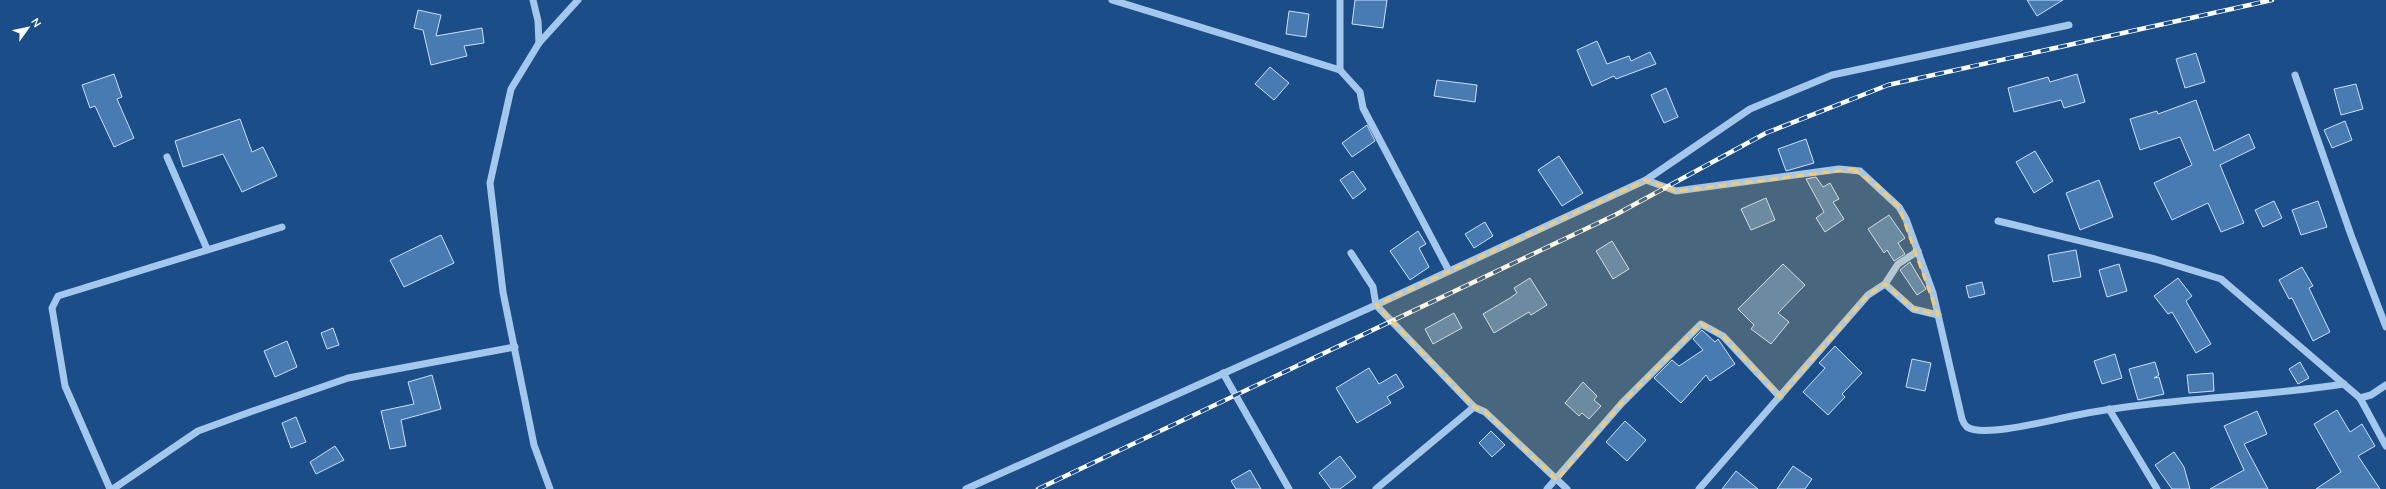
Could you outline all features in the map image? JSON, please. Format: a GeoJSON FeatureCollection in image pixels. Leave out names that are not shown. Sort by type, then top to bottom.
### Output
{"type":"FeatureCollection","features":[{"type":"Feature","properties":{"kind":"street"},"geometry":{"type":"LineString","coordinates":[[533,0],[538,21],[539,43]]}},
{"type":"Feature","properties":{"kind":"street"},"geometry":{"type":"LineString","coordinates":[[550,489],[534,445],[503,292],[490,183],[511,88],[539,43],[578,0]]}},
{"type":"Feature","properties":{"kind":"street"},"geometry":{"type":"LineString","coordinates":[[1112,0],[1340,70],[1360,92],[1363,108],[1449,271]]}},
{"type":"Feature","properties":{"kind":"street"},"geometry":{"type":"LineString","coordinates":[[1340,0],[1340,70]]}},
{"type":"Feature","properties":{"kind":"street"},"geometry":{"type":"LineString","coordinates":[[966,489],[1449,271],[1646,180],[1750,109],[1832,75],[2069,25]]}},
{"type":"Feature","properties":{"kind":"street"},"geometry":{"type":"LineString","coordinates":[[2295,75],[2351,236],[2386,327]]}},
{"type":"Feature","properties":{"kind":"street"},"geometry":{"type":"LineString","coordinates":[[167,157],[207,249]]}},
{"type":"Feature","properties":{"kind":"street"},"geometry":{"type":"LineString","coordinates":[[1646,180],[1676,191],[1839,169],[1853,169],[1860,171],[1899,207],[1918,251],[1938,315],[1962,420],[1966,427],[1977,431],[1991,430],[2109,409],[2291,392],[2344,384]]}},
{"type":"Feature","properties":{"kind":"street"},"geometry":{"type":"LineString","coordinates":[[1998,221],[2155,259],[2221,279],[2360,398],[2386,446]]}},
{"type":"Feature","properties":{"kind":"street"},"geometry":{"type":"LineString","coordinates":[[282,227],[58,296],[52,308],[65,386],[111,489],[198,431],[250,412],[348,378],[515,347]]}},
{"type":"Feature","properties":{"kind":"street"},"geometry":{"type":"LineString","coordinates":[[1698,489],[1868,295],[1885,284],[1898,264],[1918,251]]}},
{"type":"Feature","properties":{"kind":"street"},"geometry":{"type":"LineString","coordinates":[[1351,253],[1373,287],[1376,304],[1474,407],[1485,412],[1568,489]]}},
{"type":"Feature","properties":{"kind":"street"},"geometry":{"type":"LineString","coordinates":[[1885,284],[1913,309],[1938,315]]}},
{"type":"Feature","properties":{"kind":"street"},"geometry":{"type":"LineString","coordinates":[[1548,489],[1622,403],[1701,324],[1723,336],[1780,397]]}},
{"type":"Feature","properties":{"kind":"street"},"geometry":{"type":"LineString","coordinates":[[1223,373],[1289,489]]}},
{"type":"Feature","properties":{"kind":"street"},"geometry":{"type":"LineString","coordinates":[[2360,398],[2386,386]]}},
{"type":"Feature","properties":{"kind":"street"},"geometry":{"type":"LineString","coordinates":[[1376,489],[1474,407]]}},
{"type":"Feature","properties":{"kind":"street"},"geometry":{"type":"LineString","coordinates":[[2109,409],[2157,489]]}},
{"type":"Feature","properties":{"kind":"highlighted area"},"geometry":{"type":"Polygon","coordinates":[[[1853,169],[1878,186],[1899,207],[1938,315],[1913,309],[1885,284],[1868,295],[1780,397],[1723,336],[1701,324],[1622,403],[1557,480],[1485,412],[1474,407],[1376,305],[1646,180],[1676,191],[1853,169]]]}},
{"type":"Feature","properties":{"kind":"building"},"geometry":{"type":"Polygon","coordinates":[[[1355,0],[1387,0],[1383,28],[1352,24],[1355,0]]]}},
{"type":"Feature","properties":{"kind":"building"},"geometry":{"type":"Polygon","coordinates":[[[2027,0],[2063,0],[2037,16],[2027,0]]]}},
{"type":"Feature","properties":{"kind":"building"},"geometry":{"type":"Polygon","coordinates":[[[418,10],[441,15],[436,36],[482,28],[484,43],[464,46],[467,56],[431,65],[423,30],[414,28],[418,10]]]}},
{"type":"Feature","properties":{"kind":"building"},"geometry":{"type":"Polygon","coordinates":[[[1289,11],[1309,14],[1306,37],[1286,34],[1289,11]]]}},
{"type":"Feature","properties":{"kind":"building"},"geometry":{"type":"Polygon","coordinates":[[[1597,41],[1607,64],[1629,56],[1631,61],[1650,52],[1656,64],[1616,79],[1614,76],[1592,86],[1577,50],[1597,41]]]}},
{"type":"Feature","properties":{"kind":"building"},"geometry":{"type":"Polygon","coordinates":[[[2196,53],[2205,82],[2185,88],[2176,59],[2196,53]]]}},
{"type":"Feature","properties":{"kind":"building"},"geometry":{"type":"Polygon","coordinates":[[[1270,67],[1289,83],[1274,100],[1255,84],[1270,67]]]}},
{"type":"Feature","properties":{"kind":"building"},"geometry":{"type":"Polygon","coordinates":[[[114,74],[122,97],[117,99],[134,138],[114,147],[95,106],[90,108],[82,85],[114,74]]]}},
{"type":"Feature","properties":{"kind":"building"},"geometry":{"type":"Polygon","coordinates":[[[2077,74],[2085,102],[2064,108],[2061,100],[2014,112],[2008,88],[2048,77],[2050,82],[2077,74]]]}},
{"type":"Feature","properties":{"kind":"building"},"geometry":{"type":"Polygon","coordinates":[[[1437,80],[1477,85],[1475,102],[1434,96],[1437,80]]]}},
{"type":"Feature","properties":{"kind":"building"},"geometry":{"type":"Polygon","coordinates":[[[2356,84],[2363,109],[2341,115],[2334,89],[2356,84]]]}},
{"type":"Feature","properties":{"kind":"building"},"geometry":{"type":"Polygon","coordinates":[[[1666,88],[1678,117],[1664,123],[1651,95],[1666,88]]]}},
{"type":"Feature","properties":{"kind":"building"},"geometry":{"type":"Polygon","coordinates":[[[2196,100],[2214,151],[2249,134],[2255,148],[2220,165],[2244,223],[2221,232],[2208,203],[2172,220],[2154,183],[2192,165],[2180,137],[2140,150],[2130,119],[2157,111],[2158,114],[2196,100]]]}},
{"type":"Feature","properties":{"kind":"building"},"geometry":{"type":"Polygon","coordinates":[[[240,119],[252,152],[263,147],[277,176],[242,192],[223,154],[183,167],[175,141],[240,119]]]}},
{"type":"Feature","properties":{"kind":"building"},"geometry":{"type":"Polygon","coordinates":[[[2345,121],[2352,140],[2332,148],[2324,130],[2345,121]]]}},
{"type":"Feature","properties":{"kind":"building"},"geometry":{"type":"Polygon","coordinates":[[[1367,125],[1375,141],[1352,157],[1342,143],[1367,125]]]}},
{"type":"Feature","properties":{"kind":"building"},"geometry":{"type":"Polygon","coordinates":[[[1806,139],[1814,163],[1786,171],[1778,149],[1806,139]]]}},
{"type":"Feature","properties":{"kind":"building"},"geometry":{"type":"Polygon","coordinates":[[[2035,151],[2053,181],[2034,193],[2016,162],[2035,151]]]}},
{"type":"Feature","properties":{"kind":"building"},"geometry":{"type":"Polygon","coordinates":[[[1559,156],[1583,193],[1562,206],[1538,170],[1559,156]]]}},
{"type":"Feature","properties":{"kind":"building"},"geometry":{"type":"Polygon","coordinates":[[[1353,171],[1366,189],[1353,199],[1340,180],[1353,171]]]}},
{"type":"Feature","properties":{"kind":"building"},"geometry":{"type":"Polygon","coordinates":[[[1816,177],[1823,187],[1830,183],[1839,199],[1833,202],[1844,219],[1825,232],[1816,218],[1824,212],[1806,179],[1816,177]]]}},
{"type":"Feature","properties":{"kind":"building"},"geometry":{"type":"Polygon","coordinates":[[[2099,180],[2113,217],[2080,230],[2066,193],[2099,180]]]}},
{"type":"Feature","properties":{"kind":"building"},"geometry":{"type":"Polygon","coordinates":[[[1766,198],[1775,220],[1751,230],[1741,209],[1766,198]]]}},
{"type":"Feature","properties":{"kind":"building"},"geometry":{"type":"Polygon","coordinates":[[[2274,201],[2282,218],[2263,227],[2255,210],[2274,201]]]}},
{"type":"Feature","properties":{"kind":"building"},"geometry":{"type":"Polygon","coordinates":[[[2318,201],[2327,227],[2301,235],[2292,210],[2318,201]]]}},
{"type":"Feature","properties":{"kind":"building"},"geometry":{"type":"Polygon","coordinates":[[[1889,215],[1905,238],[1898,243],[1905,254],[1894,261],[1887,250],[1884,253],[1868,229],[1889,215]]]}},
{"type":"Feature","properties":{"kind":"building"},"geometry":{"type":"Polygon","coordinates":[[[1485,222],[1493,236],[1474,248],[1465,234],[1485,222]]]}},
{"type":"Feature","properties":{"kind":"building"},"geometry":{"type":"Polygon","coordinates":[[[1418,231],[1426,244],[1419,248],[1429,267],[1410,280],[1390,251],[1418,231]]]}},
{"type":"Feature","properties":{"kind":"building"},"geometry":{"type":"Polygon","coordinates":[[[441,235],[454,263],[404,287],[390,260],[441,235]]]}},
{"type":"Feature","properties":{"kind":"building"},"geometry":{"type":"Polygon","coordinates":[[[1612,241],[1629,269],[1613,279],[1596,251],[1612,241]]]}},
{"type":"Feature","properties":{"kind":"building"},"geometry":{"type":"Polygon","coordinates":[[[2076,250],[2081,277],[2053,282],[2048,255],[2076,250]]]}},
{"type":"Feature","properties":{"kind":"building"},"geometry":{"type":"Polygon","coordinates":[[[1910,262],[1926,289],[1917,295],[1900,270],[1910,262]]]}},
{"type":"Feature","properties":{"kind":"building"},"geometry":{"type":"Polygon","coordinates":[[[1783,264],[1805,285],[1778,313],[1789,322],[1771,344],[1751,329],[1754,325],[1738,309],[1783,264]]]}},
{"type":"Feature","properties":{"kind":"building"},"geometry":{"type":"Polygon","coordinates":[[[2119,264],[2127,291],[2107,297],[2099,270],[2119,264]]]}},
{"type":"Feature","properties":{"kind":"building"},"geometry":{"type":"Polygon","coordinates":[[[2302,267],[2313,286],[2309,288],[2330,332],[2313,341],[2292,298],[2289,299],[2279,280],[2302,267]]]}},
{"type":"Feature","properties":{"kind":"building"},"geometry":{"type":"Polygon","coordinates":[[[1530,278],[1547,305],[1531,315],[1529,312],[1494,333],[1483,314],[1517,293],[1514,288],[1530,278]]]}},
{"type":"Feature","properties":{"kind":"building"},"geometry":{"type":"Polygon","coordinates":[[[2178,278],[2192,296],[2186,301],[2211,344],[2196,353],[2172,312],[2168,314],[2154,296],[2178,278]]]}},
{"type":"Feature","properties":{"kind":"building"},"geometry":{"type":"Polygon","coordinates":[[[1982,282],[1985,294],[1969,298],[1966,286],[1982,282]]]}},
{"type":"Feature","properties":{"kind":"building"},"geometry":{"type":"Polygon","coordinates":[[[1454,313],[1462,328],[1433,344],[1425,329],[1454,313]]]}},
{"type":"Feature","properties":{"kind":"building"},"geometry":{"type":"Polygon","coordinates":[[[333,328],[339,345],[327,349],[321,333],[333,328]]]}},
{"type":"Feature","properties":{"kind":"building"},"geometry":{"type":"Polygon","coordinates":[[[1702,330],[1715,342],[1718,339],[1735,364],[1710,381],[1706,375],[1681,403],[1654,378],[1672,360],[1679,366],[1703,350],[1693,339],[1702,330]]]}},
{"type":"Feature","properties":{"kind":"building"},"geometry":{"type":"Polygon","coordinates":[[[287,341],[297,367],[275,377],[264,351],[287,341]]]}},
{"type":"Feature","properties":{"kind":"building"},"geometry":{"type":"Polygon","coordinates":[[[1835,346],[1862,373],[1842,394],[1845,397],[1828,415],[1803,392],[1825,368],[1819,363],[1835,346]]]}},
{"type":"Feature","properties":{"kind":"building"},"geometry":{"type":"Polygon","coordinates":[[[2115,354],[2122,378],[2102,384],[2094,361],[2115,354]]]}},
{"type":"Feature","properties":{"kind":"building"},"geometry":{"type":"Polygon","coordinates":[[[1912,359],[1931,363],[1925,391],[1906,387],[1912,359]]]}},
{"type":"Feature","properties":{"kind":"building"},"geometry":{"type":"Polygon","coordinates":[[[2155,362],[2159,375],[2154,378],[2159,377],[2164,394],[2138,400],[2129,369],[2155,362]]]}},
{"type":"Feature","properties":{"kind":"building"},"geometry":{"type":"Polygon","coordinates":[[[2300,362],[2309,378],[2298,384],[2289,369],[2300,362]]]}},
{"type":"Feature","properties":{"kind":"building"},"geometry":{"type":"Polygon","coordinates":[[[1369,368],[1379,384],[1396,374],[1404,387],[1387,397],[1391,403],[1357,423],[1336,388],[1369,368]]]}},
{"type":"Feature","properties":{"kind":"building"},"geometry":{"type":"Polygon","coordinates":[[[2213,373],[2214,391],[2189,393],[2187,375],[2213,373]]]}},
{"type":"Feature","properties":{"kind":"building"},"geometry":{"type":"Polygon","coordinates":[[[432,375],[441,409],[401,420],[406,446],[390,449],[381,411],[414,404],[408,382],[432,375]]]}},
{"type":"Feature","properties":{"kind":"building"},"geometry":{"type":"Polygon","coordinates":[[[1583,382],[1597,396],[1594,400],[1601,406],[1589,419],[1582,413],[1579,416],[1565,403],[1583,382]]]}},
{"type":"Feature","properties":{"kind":"building"},"geometry":{"type":"Polygon","coordinates":[[[2337,410],[2350,432],[2362,424],[2375,446],[2358,456],[2380,489],[2316,489],[2341,472],[2314,424],[2337,410]]]}},
{"type":"Feature","properties":{"kind":"building"},"geometry":{"type":"Polygon","coordinates":[[[2257,411],[2267,434],[2244,444],[2268,489],[2210,489],[2244,470],[2224,426],[2257,411]]]}},
{"type":"Feature","properties":{"kind":"building"},"geometry":{"type":"Polygon","coordinates":[[[296,417],[306,442],[291,448],[282,423],[296,417]]]}},
{"type":"Feature","properties":{"kind":"building"},"geometry":{"type":"Polygon","coordinates":[[[1625,421],[1646,440],[1627,461],[1606,442],[1625,421]]]}},
{"type":"Feature","properties":{"kind":"building"},"geometry":{"type":"Polygon","coordinates":[[[1491,431],[1505,445],[1492,457],[1479,443],[1491,431]]]}},
{"type":"Feature","properties":{"kind":"building"},"geometry":{"type":"Polygon","coordinates":[[[335,446],[344,460],[316,474],[310,462],[335,446]]]}},
{"type":"Feature","properties":{"kind":"building"},"geometry":{"type":"Polygon","coordinates":[[[2174,452],[2184,467],[2190,489],[2172,489],[2155,465],[2174,452]]]}},
{"type":"Feature","properties":{"kind":"building"},"geometry":{"type":"Polygon","coordinates":[[[1340,456],[1356,477],[1340,489],[1331,489],[1319,473],[1340,456]]]}},
{"type":"Feature","properties":{"kind":"building"},"geometry":{"type":"Polygon","coordinates":[[[1793,466],[1812,479],[1805,489],[1777,489],[1793,466]]]}},
{"type":"Feature","properties":{"kind":"building"},"geometry":{"type":"Polygon","coordinates":[[[1250,470],[1261,489],[1236,489],[1231,481],[1250,470]]]}},
{"type":"Feature","properties":{"kind":"building"},"geometry":{"type":"Polygon","coordinates":[[[1736,471],[1758,489],[1722,489],[1736,471]]]}},
{"type":"Feature","properties":{"kind":"railway"},"geometry":{"type":"LineString","coordinates":[[1038,489],[1615,215],[1766,133],[1888,85],[2272,0]]}}]}
